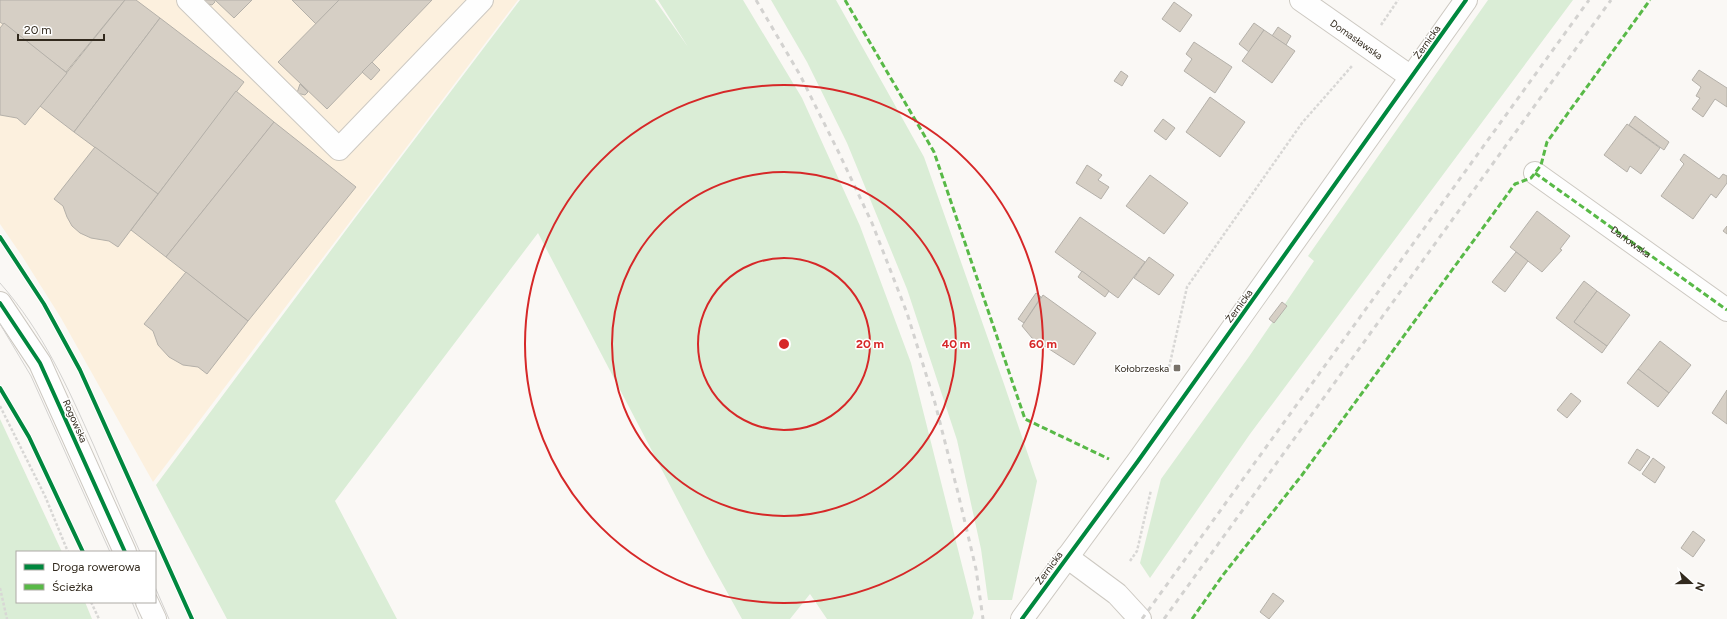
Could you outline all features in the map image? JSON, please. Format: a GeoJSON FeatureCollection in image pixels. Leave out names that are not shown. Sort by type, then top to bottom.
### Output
{"type":"FeatureCollection","features":[{"type":"Feature","properties":{"kind":"street"},"geometry":{"type":"LineString","coordinates":[[188,0],[339,149],[482,0]]}},
{"type":"Feature","properties":{"kind":"street","name":"Domasławska"},"geometry":{"type":"LineString","coordinates":[[1301,0],[1411,77]]}},
{"type":"Feature","properties":{"kind":"street","name":"Żernicka"},"geometry":{"type":"LineString","coordinates":[[1022,619],[1466,0]]}},
{"type":"Feature","properties":{"kind":"street","name":"Darłowska"},"geometry":{"type":"LineString","coordinates":[[1535,173],[1727,310]]}},
{"type":"Feature","properties":{"kind":"street","name":"Rogowska"},"geometry":{"type":"LineString","coordinates":[[0,303],[40,363],[125,551]]}},
{"type":"Feature","properties":{"kind":"street"},"geometry":{"type":"LineString","coordinates":[[1067,558],[1117,594],[1140,619]]}},
{"type":"Feature","properties":{"kind":"street"},"geometry":{"type":"LineString","coordinates":[[147,603],[155,619]]}},
{"type":"Feature","properties":{"kind":"path"},"geometry":{"type":"LineString","coordinates":[[1167,376],[1187,287],[1302,123],[1368,46],[1398,0]]}},
{"type":"Feature","properties":{"kind":"path"},"geometry":{"type":"LineString","coordinates":[[0,406],[45,496],[68,551]]}},
{"type":"Feature","properties":{"kind":"path"},"geometry":{"type":"LineString","coordinates":[[1130,561],[1137,551],[1151,488]]}},
{"type":"Feature","properties":{"kind":"path"},"geometry":{"type":"LineString","coordinates":[[0,588],[7,619]]}},
{"type":"Feature","properties":{"kind":"path"},"geometry":{"type":"LineString","coordinates":[[91,603],[99,619]]}},
{"type":"Feature","properties":{"kind":"shaded area"},"geometry":{"type":"Polygon","coordinates":[[[0,0],[518,0],[153,482],[61,318],[0,224],[0,0]]]}},
{"type":"Feature","properties":{"kind":"green space"},"geometry":{"type":"Polygon","coordinates":[[[520,0],[655,0],[688,47],[658,0],[743,0],[802,98],[860,226],[911,363],[974,613],[972,619],[827,619],[810,594],[790,619],[742,619],[707,556],[538,233],[335,501],[397,619],[227,619],[156,485],[520,0]]]}},
{"type":"Feature","properties":{"kind":"green space"},"geometry":{"type":"Polygon","coordinates":[[[771,0],[836,0],[924,157],[1037,481],[1012,600],[988,600],[981,549],[957,440],[907,289],[847,143],[807,62],[771,0]]]}},
{"type":"Feature","properties":{"kind":"green space"},"geometry":{"type":"Polygon","coordinates":[[[1488,0],[1573,0],[1250,434],[1150,578],[1140,563],[1161,479],[1248,358],[1314,261],[1308,256],[1488,0]]]}},
{"type":"Feature","properties":{"kind":"green space"},"geometry":{"type":"Polygon","coordinates":[[[0,419],[62,551],[16,551],[16,603],[85,603],[92,619],[0,619],[0,419]]]}},
{"type":"Feature","properties":{"kind":"building"},"geometry":{"type":"Polygon","coordinates":[[[0,0],[125,0],[66,72],[0,22],[0,0]]]}},
{"type":"Feature","properties":{"kind":"building"},"geometry":{"type":"Polygon","coordinates":[[[125,0],[136,0],[160,18],[74,132],[40,106],[125,0]]]}},
{"type":"Feature","properties":{"kind":"building"},"geometry":{"type":"Polygon","coordinates":[[[205,0],[214,0],[215,2],[212,5],[204,3],[205,0]]]}},
{"type":"Feature","properties":{"kind":"building"},"geometry":{"type":"Polygon","coordinates":[[[215,0],[252,0],[234,18],[215,0]]]}},
{"type":"Feature","properties":{"kind":"building"},"geometry":{"type":"Polygon","coordinates":[[[292,0],[339,0],[316,24],[292,0]]]}},
{"type":"Feature","properties":{"kind":"building"},"geometry":{"type":"Polygon","coordinates":[[[339,0],[432,0],[327,109],[278,62],[339,0]]]}},
{"type":"Feature","properties":{"kind":"building"},"geometry":{"type":"Polygon","coordinates":[[[1174,2],[1192,15],[1180,32],[1162,19],[1174,2]]]}},
{"type":"Feature","properties":{"kind":"building"},"geometry":{"type":"Polygon","coordinates":[[[160,18],[244,82],[158,194],[74,132],[160,18]]]}},
{"type":"Feature","properties":{"kind":"building"},"geometry":{"type":"Polygon","coordinates":[[[4,23],[67,73],[25,125],[17,118],[0,115],[0,28],[4,23]]]}},
{"type":"Feature","properties":{"kind":"building"},"geometry":{"type":"Polygon","coordinates":[[[1254,23],[1264,30],[1249,52],[1239,44],[1254,23]]]}},
{"type":"Feature","properties":{"kind":"building"},"geometry":{"type":"Polygon","coordinates":[[[1278,27],[1291,36],[1286,45],[1272,36],[1278,27]]]}},
{"type":"Feature","properties":{"kind":"building"},"geometry":{"type":"Polygon","coordinates":[[[1264,30],[1295,51],[1272,83],[1242,61],[1264,30]]]}},
{"type":"Feature","properties":{"kind":"building"},"geometry":{"type":"Polygon","coordinates":[[[1194,42],[1232,67],[1215,93],[1184,71],[1192,59],[1186,54],[1194,42]]]}},
{"type":"Feature","properties":{"kind":"building"},"geometry":{"type":"Polygon","coordinates":[[[372,62],[380,70],[371,80],[362,72],[372,62]]]}},
{"type":"Feature","properties":{"kind":"building"},"geometry":{"type":"Polygon","coordinates":[[[1699,70],[1727,88],[1727,107],[1715,99],[1703,117],[1692,109],[1700,98],[1696,96],[1701,87],[1692,80],[1699,70]]]}},
{"type":"Feature","properties":{"kind":"building"},"geometry":{"type":"Polygon","coordinates":[[[1121,71],[1128,76],[1122,86],[1114,81],[1121,71]]]}},
{"type":"Feature","properties":{"kind":"building"},"geometry":{"type":"Polygon","coordinates":[[[300,84],[308,92],[305,95],[297,93],[300,84]]]}},
{"type":"Feature","properties":{"kind":"building"},"geometry":{"type":"Polygon","coordinates":[[[236,91],[274,122],[166,257],[131,230],[236,91]]]}},
{"type":"Feature","properties":{"kind":"building"},"geometry":{"type":"Polygon","coordinates":[[[1210,97],[1245,122],[1220,157],[1186,132],[1210,97]]]}},
{"type":"Feature","properties":{"kind":"building"},"geometry":{"type":"Polygon","coordinates":[[[1635,116],[1669,142],[1664,150],[1629,125],[1635,116]]]}},
{"type":"Feature","properties":{"kind":"building"},"geometry":{"type":"Polygon","coordinates":[[[1163,119],[1175,128],[1166,140],[1154,131],[1163,119]]]}},
{"type":"Feature","properties":{"kind":"building"},"geometry":{"type":"Polygon","coordinates":[[[274,122],[356,187],[248,321],[166,257],[274,122]]]}},
{"type":"Feature","properties":{"kind":"building"},"geometry":{"type":"Polygon","coordinates":[[[1627,124],[1660,148],[1641,174],[1630,166],[1627,172],[1604,155],[1627,124]]]}},
{"type":"Feature","properties":{"kind":"building"},"geometry":{"type":"Polygon","coordinates":[[[95,147],[158,194],[118,247],[109,241],[91,238],[80,233],[72,226],[63,206],[54,199],[95,147]]]}},
{"type":"Feature","properties":{"kind":"building"},"geometry":{"type":"Polygon","coordinates":[[[1684,154],[1719,179],[1723,174],[1727,176],[1727,183],[1716,198],[1711,194],[1693,219],[1661,196],[1684,164],[1680,160],[1684,154]]]}},
{"type":"Feature","properties":{"kind":"building"},"geometry":{"type":"Polygon","coordinates":[[[1087,165],[1102,175],[1098,180],[1109,187],[1101,199],[1076,183],[1087,165]]]}},
{"type":"Feature","properties":{"kind":"building"},"geometry":{"type":"Polygon","coordinates":[[[1150,175],[1188,203],[1164,234],[1126,206],[1150,175]]]}},
{"type":"Feature","properties":{"kind":"building"},"geometry":{"type":"Polygon","coordinates":[[[1537,211],[1570,236],[1560,249],[1562,250],[1542,272],[1510,247],[1537,211]]]}},
{"type":"Feature","properties":{"kind":"building"},"geometry":{"type":"Polygon","coordinates":[[[1080,217],[1145,262],[1118,298],[1055,252],[1080,217]]]}},
{"type":"Feature","properties":{"kind":"building"},"geometry":{"type":"Polygon","coordinates":[[[1727,226],[1727,234],[1723,231],[1727,226]]]}},
{"type":"Feature","properties":{"kind":"building"},"geometry":{"type":"Polygon","coordinates":[[[1516,252],[1528,261],[1505,292],[1492,282],[1516,252]]]}},
{"type":"Feature","properties":{"kind":"building"},"geometry":{"type":"Polygon","coordinates":[[[1149,257],[1174,275],[1159,295],[1134,278],[1149,257]]]}},
{"type":"Feature","properties":{"kind":"building"},"geometry":{"type":"Polygon","coordinates":[[[1082,271],[1109,291],[1105,297],[1078,277],[1082,271]]]}},
{"type":"Feature","properties":{"kind":"building"},"geometry":{"type":"Polygon","coordinates":[[[186,272],[248,321],[207,374],[198,367],[183,365],[169,357],[158,345],[153,331],[144,324],[186,272]]]}},
{"type":"Feature","properties":{"kind":"building"},"geometry":{"type":"Polygon","coordinates":[[[1584,281],[1597,291],[1574,322],[1607,346],[1602,353],[1556,318],[1584,281]]]}},
{"type":"Feature","properties":{"kind":"building"},"geometry":{"type":"Polygon","coordinates":[[[1597,291],[1630,315],[1607,346],[1574,322],[1597,291]]]}},
{"type":"Feature","properties":{"kind":"building"},"geometry":{"type":"Polygon","coordinates":[[[1036,293],[1041,297],[1024,323],[1018,319],[1036,293]]]}},
{"type":"Feature","properties":{"kind":"building"},"geometry":{"type":"Polygon","coordinates":[[[1043,295],[1096,333],[1074,365],[1032,338],[1022,326],[1043,295]]]}},
{"type":"Feature","properties":{"kind":"building"},"geometry":{"type":"Polygon","coordinates":[[[1282,302],[1287,306],[1274,323],[1269,319],[1282,302]]]}},
{"type":"Feature","properties":{"kind":"building"},"geometry":{"type":"Polygon","coordinates":[[[1660,341],[1691,365],[1669,393],[1638,369],[1660,341]]]}},
{"type":"Feature","properties":{"kind":"building"},"geometry":{"type":"Polygon","coordinates":[[[1638,369],[1669,393],[1658,407],[1627,383],[1638,369]]]}},
{"type":"Feature","properties":{"kind":"building"},"geometry":{"type":"Polygon","coordinates":[[[1727,390],[1727,424],[1712,413],[1727,390]]]}},
{"type":"Feature","properties":{"kind":"building"},"geometry":{"type":"Polygon","coordinates":[[[1571,393],[1581,401],[1567,418],[1557,410],[1571,393]]]}},
{"type":"Feature","properties":{"kind":"building"},"geometry":{"type":"Polygon","coordinates":[[[1637,449],[1650,457],[1640,471],[1628,463],[1637,449]]]}},
{"type":"Feature","properties":{"kind":"building"},"geometry":{"type":"Polygon","coordinates":[[[1653,458],[1665,467],[1655,483],[1642,474],[1653,458]]]}},
{"type":"Feature","properties":{"kind":"building"},"geometry":{"type":"Polygon","coordinates":[[[1693,531],[1705,540],[1693,557],[1681,548],[1693,531]]]}},
{"type":"Feature","properties":{"kind":"building"},"geometry":{"type":"Polygon","coordinates":[[[1273,593],[1284,601],[1269,619],[1260,612],[1273,593]]]}},
{"type":"Feature","properties":{"kind":"tram line"},"geometry":{"type":"LineString","coordinates":[[0,283],[29,321],[64,381],[140,551]]}},
{"type":"Feature","properties":{"kind":"tram line"},"geometry":{"type":"LineString","coordinates":[[0,324],[31,376],[110,551]]}},
{"type":"Feature","properties":{"kind":"tram line"},"geometry":{"type":"LineString","coordinates":[[156,589],[169,619]]}},
{"type":"Feature","properties":{"kind":"tram line"},"geometry":{"type":"LineString","coordinates":[[132,603],[139,619]]}},
{"type":"Feature","properties":{"kind":"railway"},"geometry":{"type":"LineString","coordinates":[[756,0],[800,75],[839,153],[872,223],[907,313],[935,403],[958,493],[976,569],[983,619]]}},
{"type":"Feature","properties":{"kind":"railway"},"geometry":{"type":"LineString","coordinates":[[1142,619],[1589,0]]}},
{"type":"Feature","properties":{"kind":"railway"},"geometry":{"type":"LineString","coordinates":[[1164,619],[1611,0]]}},
{"type":"Feature","properties":{"kind":"marked path"},"geometry":{"type":"LineString","coordinates":[[845,0],[934,152],[1025,419],[1109,459]]}},
{"type":"Feature","properties":{"kind":"marked path"},"geometry":{"type":"LineString","coordinates":[[1192,619],[1223,575],[1302,475],[1515,184],[1531,178],[1541,165],[1547,142],[1650,0]]}},
{"type":"Feature","properties":{"kind":"marked path"},"geometry":{"type":"LineString","coordinates":[[1535,173],[1727,310]]}},
{"type":"Feature","properties":{"kind":"cycle path"},"geometry":{"type":"LineString","coordinates":[[1022,619],[1138,461],[1466,0]]}},
{"type":"Feature","properties":{"kind":"cycle path"},"geometry":{"type":"LineString","coordinates":[[0,237],[44,304],[80,370],[192,619]]}},
{"type":"Feature","properties":{"kind":"cycle path"},"geometry":{"type":"LineString","coordinates":[[0,303],[40,363],[125,551]]}},
{"type":"Feature","properties":{"kind":"cycle path"},"geometry":{"type":"LineString","coordinates":[[0,388],[29,437],[83,551]]}},
{"type":"Feature","properties":{"kind":"place","name":"Kołobrzeska"},"geometry":{"type":"Point","coordinates":[1177,368]}}]}
